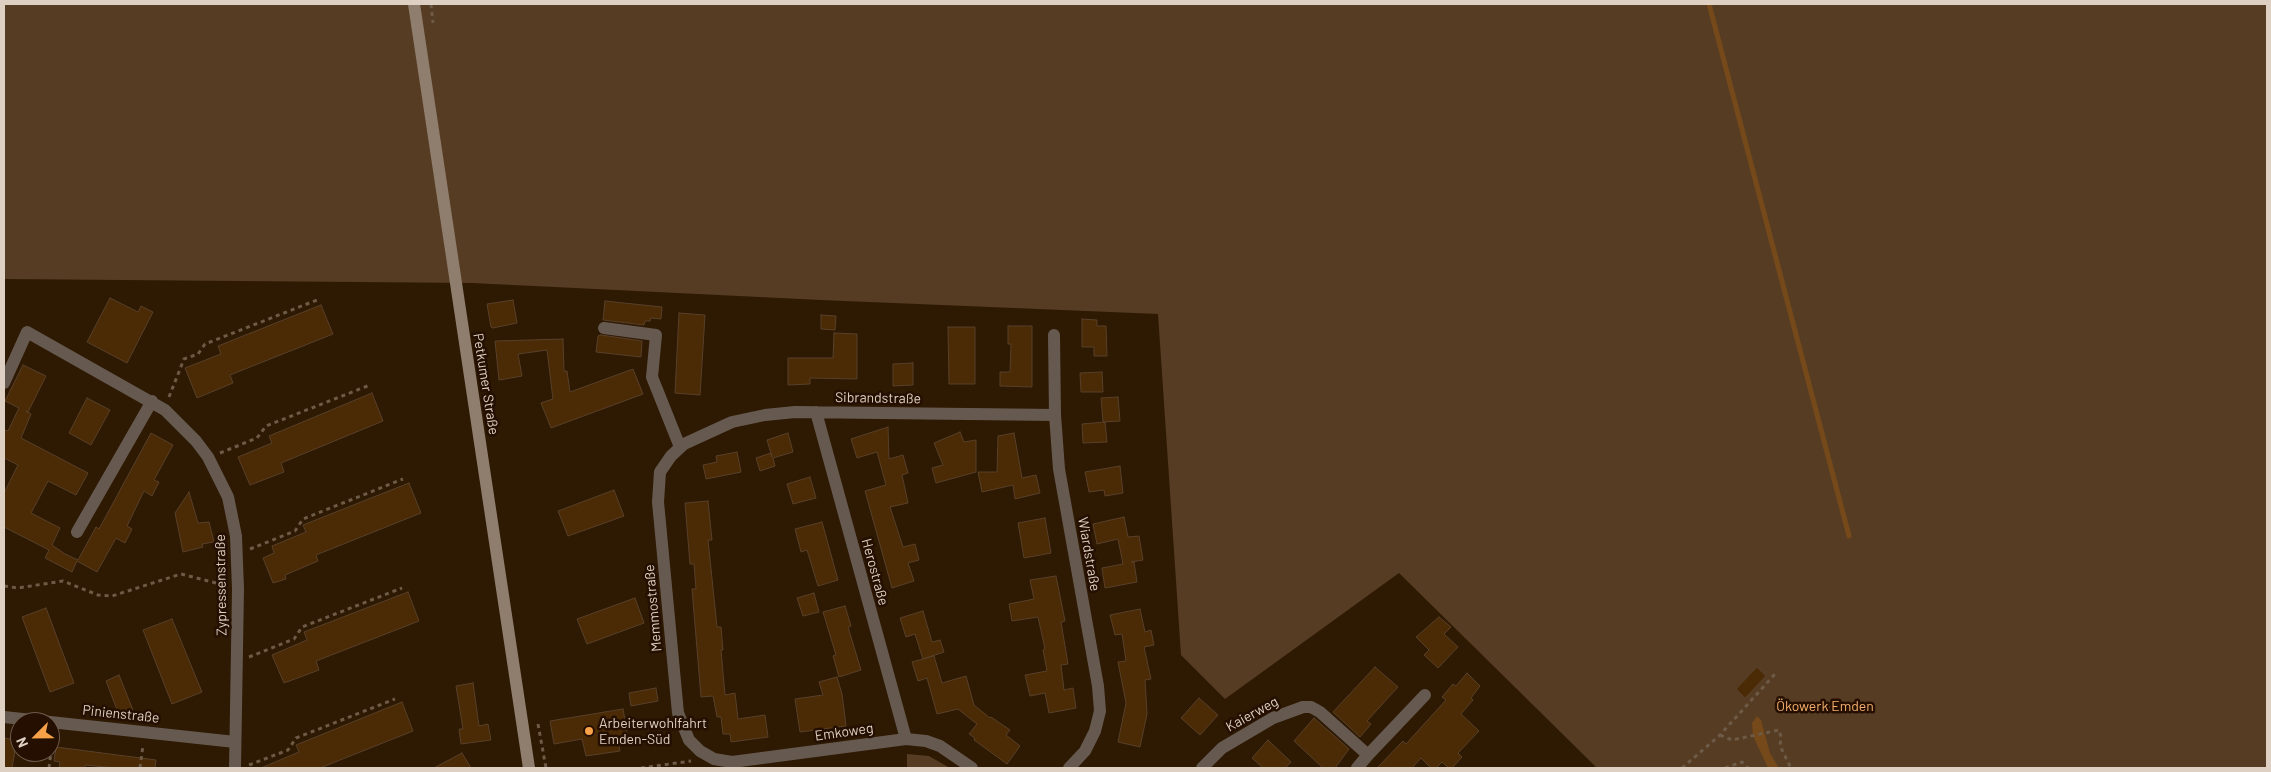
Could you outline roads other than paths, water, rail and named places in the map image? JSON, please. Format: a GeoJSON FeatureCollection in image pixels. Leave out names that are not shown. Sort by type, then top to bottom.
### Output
{"type":"FeatureCollection","features":[{"type":"Feature","properties":{"kind":"main road","name":"Petkumer Straße"},"geometry":{"type":"LineString","coordinates":[[414,4],[529,768]]}},
{"type":"Feature","properties":{"kind":"street"},"geometry":{"type":"LineString","coordinates":[[604,328],[656,335],[652,377],[680,447]]}},
{"type":"Feature","properties":{"kind":"street","name":"Zypressenstraße"},"geometry":{"type":"LineString","coordinates":[[4,382],[27,332],[152,401],[165,410],[196,440],[208,457],[228,497],[238,554],[235,768]]}},
{"type":"Feature","properties":{"kind":"street","name":"Wiardstraße"},"geometry":{"type":"LineString","coordinates":[[1054,335],[1055,415],[1059,469],[1098,686],[1100,711],[1095,731],[1085,751],[1069,768]]}},
{"type":"Feature","properties":{"kind":"street"},"geometry":{"type":"LineString","coordinates":[[77,532],[152,401]]}},
{"type":"Feature","properties":{"kind":"street","name":"Sibrandstraße"},"geometry":{"type":"LineString","coordinates":[[705,434],[732,422],[765,415],[816,412],[1055,415]]}},
{"type":"Feature","properties":{"kind":"street","name":"Herostraße"},"geometry":{"type":"LineString","coordinates":[[816,412],[906,739]]}},
{"type":"Feature","properties":{"kind":"street","name":"Memmostraße"},"geometry":{"type":"LineString","coordinates":[[705,434],[680,447],[670,456],[660,472],[658,502],[678,713],[689,740],[700,752],[714,759]]}},
{"type":"Feature","properties":{"kind":"street"},"geometry":{"type":"LineString","coordinates":[[1356,768],[1424,695]]}},
{"type":"Feature","properties":{"kind":"street","name":"Kaierweg"},"geometry":{"type":"LineString","coordinates":[[1202,768],[1222,748],[1273,718],[1293,709],[1303,707],[1311,707],[1320,712],[1368,755]]}},
{"type":"Feature","properties":{"kind":"street","name":"Pinienstraße"},"geometry":{"type":"LineString","coordinates":[[4,717],[235,742]]}},
{"type":"Feature","properties":{"kind":"street","name":"Emkoweg"},"geometry":{"type":"LineString","coordinates":[[714,759],[732,762],[773,763],[906,739],[926,741],[940,746],[972,768]]}},
{"type":"Feature","properties":{"kind":"waterway"},"geometry":{"type":"LineString","coordinates":[[1709,4],[1849,536]]}},
{"type":"Feature","properties":{"kind":"place","name":"Arbeiterwohlfahrt Emden-Süd"},"geometry":{"type":"Point","coordinates":[589,731]}},
{"type":"Feature","properties":{"kind":"park label","name":"Ökowerk Emden"},"geometry":{"type":"Point","coordinates":[1825,706]}}]}
